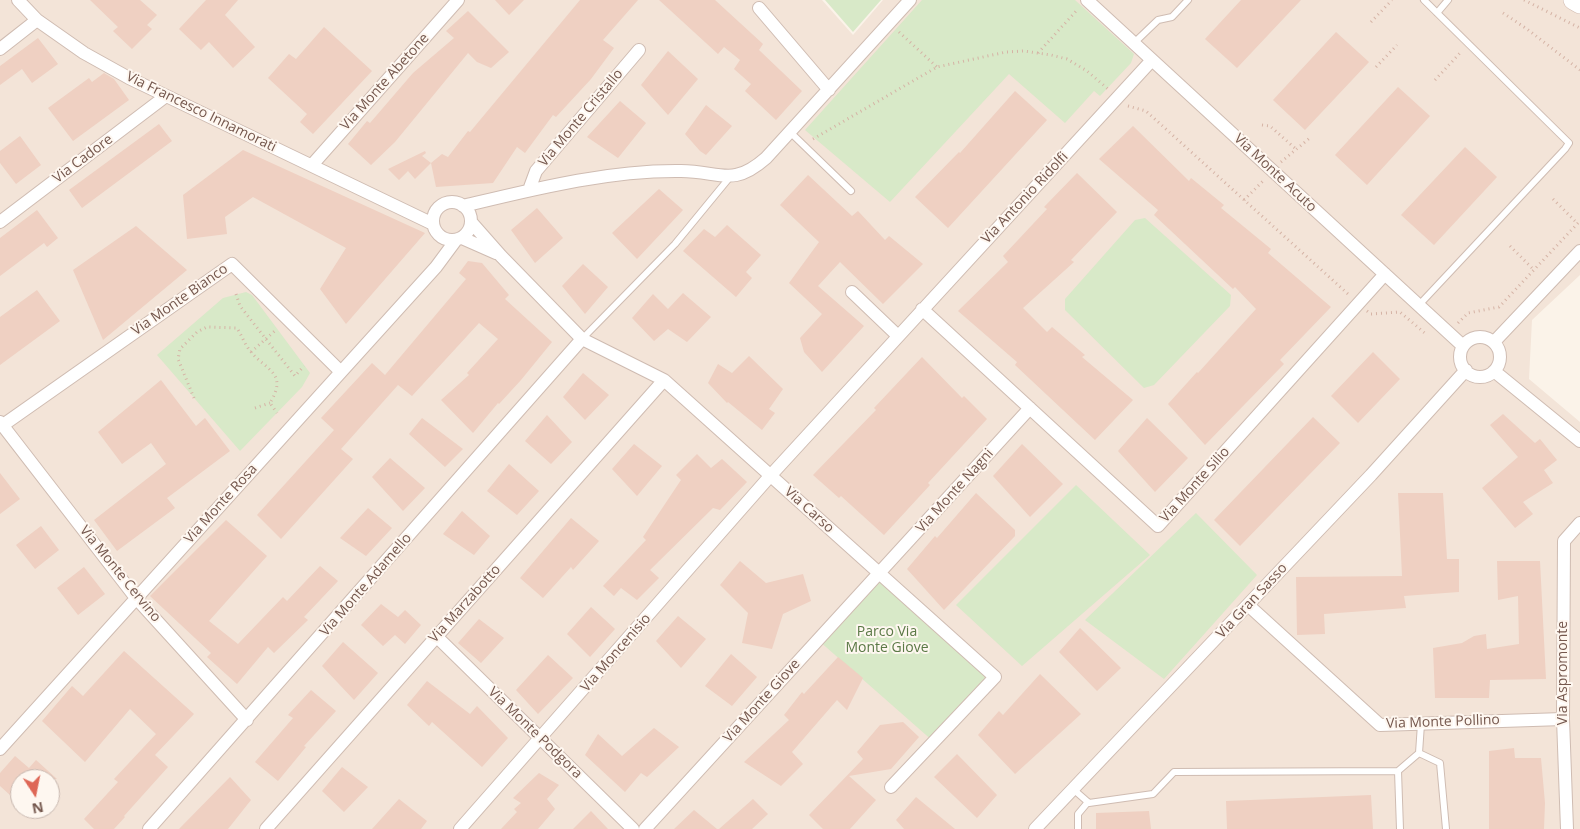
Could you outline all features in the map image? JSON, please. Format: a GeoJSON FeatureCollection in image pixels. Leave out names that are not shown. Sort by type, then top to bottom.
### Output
{"type":"FeatureCollection","features":[{"type":"Feature","properties":{"kind":"main road"},"geometry":{"type":"LineString","coordinates":[[1573,0],[1580,4]]}},
{"type":"Feature","properties":{"kind":"street","name":"Via Francesco Innamorati"},"geometry":{"type":"LineString","coordinates":[[18,0],[36,20],[84,53],[166,96],[396,205],[436,230],[444,238],[459,239]]}},
{"type":"Feature","properties":{"kind":"street","name":"Via Monte Abetone"},"geometry":{"type":"LineString","coordinates":[[312,165],[458,0]]}},
{"type":"Feature","properties":{"kind":"street","name":"Via Francesco Innamorati"},"geometry":{"type":"LineString","coordinates":[[396,205],[420,208],[439,207],[451,202],[464,206],[529,190],[591,178],[664,171],[692,171],[717,176],[740,175],[758,165],[910,0]]}},
{"type":"Feature","properties":{"kind":"street","name":"Via Monte Acuto"},"geometry":{"type":"LineString","coordinates":[[1084,3],[1134,43],[1463,346]]}},
{"type":"Feature","properties":{"kind":"street"},"geometry":{"type":"LineString","coordinates":[[759,8],[829,90]]}},
{"type":"Feature","properties":{"kind":"street"},"geometry":{"type":"LineString","coordinates":[[0,48],[36,20]]}},
{"type":"Feature","properties":{"kind":"street","name":"Via Monte Cristallo"},"geometry":{"type":"LineString","coordinates":[[529,190],[536,171],[639,50]]}},
{"type":"Feature","properties":{"kind":"street","name":"Via Antonio Ridolfi"},"geometry":{"type":"LineString","coordinates":[[771,476],[1152,60]]}},
{"type":"Feature","properties":{"kind":"street","name":"Via Cadore"},"geometry":{"type":"LineString","coordinates":[[0,222],[166,96]]}},
{"type":"Feature","properties":{"kind":"street"},"geometry":{"type":"LineString","coordinates":[[459,239],[470,228],[471,222],[468,210],[464,206]]}},
{"type":"Feature","properties":{"kind":"street"},"geometry":{"type":"LineString","coordinates":[[439,207],[433,218],[442,259]]}},
{"type":"Feature","properties":{"kind":"street","name":"Via Carso"},"geometry":{"type":"LineString","coordinates":[[471,222],[501,256],[582,339],[664,380],[996,678],[891,788]]}},
{"type":"Feature","properties":{"kind":"street","name":"Via Carso"},"geometry":{"type":"LineString","coordinates":[[459,239],[501,256]]}},
{"type":"Feature","properties":{"kind":"street","name":"Via Monte Rosa"},"geometry":{"type":"LineString","coordinates":[[0,749],[459,239]]}},
{"type":"Feature","properties":{"kind":"street"},"geometry":{"type":"LineString","coordinates":[[1494,342],[1580,251]]}},
{"type":"Feature","properties":{"kind":"street","name":"Via Monte Bianco"},"geometry":{"type":"LineString","coordinates":[[1,423],[232,264],[341,372]]}},
{"type":"Feature","properties":{"kind":"street","name":"Via Monte Silio"},"geometry":{"type":"LineString","coordinates":[[922,309],[1158,526],[1385,274]]}},
{"type":"Feature","properties":{"kind":"street"},"geometry":{"type":"LineString","coordinates":[[852,292],[898,336]]}},
{"type":"Feature","properties":{"kind":"street"},"geometry":{"type":"LineString","coordinates":[[1478,337],[1494,342],[1498,347],[1500,360],[1494,371],[1482,376],[1470,374],[1460,358],[1463,346],[1467,341],[1478,337]]}},
{"type":"Feature","properties":{"kind":"street","name":"Via Monte Adamello"},"geometry":{"type":"LineString","coordinates":[[149,829],[582,339]]}},
{"type":"Feature","properties":{"kind":"street","name":"Via Gran Sasso"},"geometry":{"type":"LineString","coordinates":[[1035,829],[1248,606],[1466,370]]}},
{"type":"Feature","properties":{"kind":"street"},"geometry":{"type":"LineString","coordinates":[[1494,371],[1580,441]]}},
{"type":"Feature","properties":{"kind":"street","name":"Via Marzabotto"},"geometry":{"type":"LineString","coordinates":[[266,829],[664,380]]}},
{"type":"Feature","properties":{"kind":"street","name":"Via Monte Nagni"},"geometry":{"type":"LineString","coordinates":[[879,573],[1030,408]]}},
{"type":"Feature","properties":{"kind":"street","name":"Via Monte Cervino"},"geometry":{"type":"LineString","coordinates":[[1,423],[136,598],[247,720]]}},
{"type":"Feature","properties":{"kind":"street","name":"Via Moncenisio"},"geometry":{"type":"LineString","coordinates":[[460,829],[771,476]]}},
{"type":"Feature","properties":{"kind":"street","name":"Via Aspromonte"},"geometry":{"type":"LineString","coordinates":[[1567,829],[1563,719],[1564,541],[1580,523]]}},
{"type":"Feature","properties":{"kind":"street","name":"Via Monte Giove"},"geometry":{"type":"LineString","coordinates":[[645,829],[879,573]]}},
{"type":"Feature","properties":{"kind":"street","name":"Via Monte Pollino"},"geometry":{"type":"LineString","coordinates":[[1248,606],[1380,725],[1563,719]]}},
{"type":"Feature","properties":{"kind":"street","name":"Via Monte Podgora"},"geometry":{"type":"LineString","coordinates":[[437,637],[633,829]]}},
{"type":"Feature","properties":{"kind":"lane"},"geometry":{"type":"LineString","coordinates":[[1134,43],[1158,20],[1172,17],[1188,0]]}},
{"type":"Feature","properties":{"kind":"lane"},"geometry":{"type":"LineString","coordinates":[[1419,305],[1569,142],[1424,0]]}},
{"type":"Feature","properties":{"kind":"lane"},"geometry":{"type":"LineString","coordinates":[[1437,13],[1448,0]]}},
{"type":"Feature","properties":{"kind":"lane"},"geometry":{"type":"LineString","coordinates":[[790,132],[851,192]]}},
{"type":"Feature","properties":{"kind":"lane"},"geometry":{"type":"LineString","coordinates":[[582,339],[675,244],[730,176]]}},
{"type":"Feature","properties":{"kind":"lane"},"geometry":{"type":"LineString","coordinates":[[1420,724],[1420,753]]}},
{"type":"Feature","properties":{"kind":"lane"},"geometry":{"type":"LineString","coordinates":[[1073,789],[1089,803],[1153,794],[1174,772],[1398,771],[1420,753]]}},
{"type":"Feature","properties":{"kind":"lane"},"geometry":{"type":"LineString","coordinates":[[1420,753],[1440,763],[1446,829]]}},
{"type":"Feature","properties":{"kind":"lane"},"geometry":{"type":"LineString","coordinates":[[1398,771],[1400,829]]}},
{"type":"Feature","properties":{"kind":"lane"},"geometry":{"type":"LineString","coordinates":[[1078,829],[1078,814],[1088,802]]}},
{"type":"Feature","properties":{"kind":"path"},"geometry":{"type":"LineString","coordinates":[[1371,22],[1392,0]]}},
{"type":"Feature","properties":{"kind":"path"},"geometry":{"type":"LineString","coordinates":[[1524,0],[1580,28]]}},
{"type":"Feature","properties":{"kind":"path"},"geometry":{"type":"LineString","coordinates":[[1038,53],[1084,3]]}},
{"type":"Feature","properties":{"kind":"path"},"geometry":{"type":"LineString","coordinates":[[1503,13],[1580,70]]}},
{"type":"Feature","properties":{"kind":"path"},"geometry":{"type":"LineString","coordinates":[[889,23],[937,67]]}},
{"type":"Feature","properties":{"kind":"path"},"geometry":{"type":"LineString","coordinates":[[1435,80],[1468,44]]}},
{"type":"Feature","properties":{"kind":"path"},"geometry":{"type":"LineString","coordinates":[[1376,67],[1397,45]]}},
{"type":"Feature","properties":{"kind":"path"},"geometry":{"type":"LineString","coordinates":[[804,145],[937,67],[1006,52],[1024,51],[1067,59],[1087,71],[1130,107],[1146,111],[1371,314],[1400,312],[1437,343],[1468,314],[1499,307],[1579,222],[1553,198]]}},
{"type":"Feature","properties":{"kind":"path"},"geometry":{"type":"LineString","coordinates":[[1262,125],[1270,126],[1297,150]]}},
{"type":"Feature","properties":{"kind":"path"},"geometry":{"type":"LineString","coordinates":[[1510,246],[1534,270]]}},
{"type":"Feature","properties":{"kind":"path"},"geometry":{"type":"LineString","coordinates":[[236,294],[240,306],[295,376],[304,366]]}},
{"type":"Feature","properties":{"kind":"path"},"geometry":{"type":"LineString","coordinates":[[194,398],[178,359],[180,350],[197,332],[207,327],[237,328],[251,352],[271,369],[277,383],[277,391],[270,403],[255,408]]}},
{"type":"Feature","properties":{"kind":"path"},"geometry":{"type":"LineString","coordinates":[[251,352],[277,329]]}},
{"type":"Feature","properties":{"kind":"path"},"geometry":{"type":"LineString","coordinates":[[270,403],[277,413]]}},
{"type":"Feature","properties":{"kind":"shaded area"},"geometry":{"type":"Polygon","coordinates":[[[0,0],[822,0],[853,35],[883,0],[1580,0],[1580,275],[1532,320],[1529,379],[1580,422],[1580,829],[0,829],[0,0]]]}},
{"type":"Feature","properties":{"kind":"green space"},"geometry":{"type":"Polygon","coordinates":[[[825,0],[881,0],[853,32],[825,0]]]}},
{"type":"Feature","properties":{"kind":"green space"},"geometry":{"type":"Polygon","coordinates":[[[922,0],[1075,0],[1134,54],[1131,63],[1100,96],[1094,91],[1065,123],[1009,74],[890,202],[805,130],[922,0]]]}},
{"type":"Feature","properties":{"kind":"green space"},"geometry":{"type":"Polygon","coordinates":[[[1145,218],[1231,295],[1230,306],[1154,385],[1144,388],[1065,310],[1065,299],[1135,220],[1145,218]]]}},
{"type":"Feature","properties":{"kind":"green space"},"geometry":{"type":"Polygon","coordinates":[[[246,292],[252,295],[310,373],[302,387],[240,451],[157,355],[223,298],[246,292]]]}},
{"type":"Feature","properties":{"kind":"green space"},"geometry":{"type":"Polygon","coordinates":[[[1076,485],[1150,555],[1022,666],[956,605],[1076,485]]]}},
{"type":"Feature","properties":{"kind":"green space"},"geometry":{"type":"Polygon","coordinates":[[[1196,513],[1257,575],[1164,679],[1085,620],[1196,513]]]}},
{"type":"Feature","properties":{"kind":"green space","name":"Parco Via Monte Giove"},"geometry":{"type":"Polygon","coordinates":[[[879,573],[995,677],[934,742],[818,640],[879,573]]]}},
{"type":"Feature","properties":{"kind":"building"},"geometry":{"type":"Polygon","coordinates":[[[90,0],[140,0],[157,15],[147,25],[152,29],[132,49],[113,31],[118,27],[90,0]]]}},
{"type":"Feature","properties":{"kind":"building"},"geometry":{"type":"Polygon","coordinates":[[[206,0],[238,0],[225,15],[255,47],[233,68],[209,42],[201,50],[179,29],[206,0]]]}},
{"type":"Feature","properties":{"kind":"building"},"geometry":{"type":"Polygon","coordinates":[[[495,0],[524,0],[509,15],[495,0]]]}},
{"type":"Feature","properties":{"kind":"building"},"geometry":{"type":"Polygon","coordinates":[[[580,0],[638,0],[603,40],[614,48],[591,79],[556,117],[553,115],[525,153],[517,147],[493,183],[436,187],[431,163],[442,154],[448,157],[580,0]]]}},
{"type":"Feature","properties":{"kind":"building"},"geometry":{"type":"Polygon","coordinates":[[[659,0],[715,0],[763,44],[759,50],[802,91],[776,120],[745,91],[751,84],[734,69],[740,60],[724,47],[718,54],[659,0]]]}},
{"type":"Feature","properties":{"kind":"building"},"geometry":{"type":"Polygon","coordinates":[[[1241,0],[1301,0],[1237,68],[1205,39],[1241,0]]]}},
{"type":"Feature","properties":{"kind":"building"},"geometry":{"type":"Polygon","coordinates":[[[468,11],[509,52],[491,68],[477,62],[468,53],[395,142],[371,165],[348,144],[367,121],[370,123],[413,73],[454,38],[446,31],[468,11]]]}},
{"type":"Feature","properties":{"kind":"building"},"geometry":{"type":"Polygon","coordinates":[[[324,27],[372,71],[313,134],[300,122],[307,114],[268,78],[289,54],[296,59],[324,27]]]}},
{"type":"Feature","properties":{"kind":"building"},"geometry":{"type":"Polygon","coordinates":[[[1336,32],[1369,62],[1305,130],[1273,100],[1336,32]]]}},
{"type":"Feature","properties":{"kind":"building"},"geometry":{"type":"Polygon","coordinates":[[[38,38],[58,64],[32,83],[22,69],[0,85],[0,66],[38,38]]]}},
{"type":"Feature","properties":{"kind":"building"},"geometry":{"type":"Polygon","coordinates":[[[668,51],[698,79],[668,115],[641,85],[668,51]]]}},
{"type":"Feature","properties":{"kind":"building"},"geometry":{"type":"Polygon","coordinates":[[[104,73],[114,79],[129,100],[73,141],[48,108],[89,78],[92,82],[104,73]]]}},
{"type":"Feature","properties":{"kind":"building"},"geometry":{"type":"Polygon","coordinates":[[[1398,87],[1430,116],[1367,185],[1335,155],[1398,87]]]}},
{"type":"Feature","properties":{"kind":"building"},"geometry":{"type":"Polygon","coordinates":[[[1015,91],[1047,120],[948,228],[915,197],[960,153],[1015,91]]]}},
{"type":"Feature","properties":{"kind":"building"},"geometry":{"type":"Polygon","coordinates":[[[620,101],[646,123],[618,158],[587,137],[620,101]]]}},
{"type":"Feature","properties":{"kind":"building"},"geometry":{"type":"Polygon","coordinates":[[[706,105],[732,126],[706,155],[685,134],[706,105]]]}},
{"type":"Feature","properties":{"kind":"building"},"geometry":{"type":"Polygon","coordinates":[[[159,124],[172,141],[82,208],[69,190],[159,124]]]}},
{"type":"Feature","properties":{"kind":"building"},"geometry":{"type":"Polygon","coordinates":[[[1133,126],[1189,181],[1191,178],[1224,205],[1221,208],[1271,249],[1268,253],[1331,307],[1280,360],[1284,364],[1205,445],[1168,404],[1256,309],[1235,287],[1233,289],[1154,215],[1158,210],[1099,159],[1133,126]]]}},
{"type":"Feature","properties":{"kind":"building"},"geometry":{"type":"Polygon","coordinates":[[[20,136],[41,165],[16,184],[0,163],[0,151],[20,136]]]}},
{"type":"Feature","properties":{"kind":"building"},"geometry":{"type":"Polygon","coordinates":[[[1465,147],[1497,177],[1434,245],[1401,215],[1465,147]]]}},
{"type":"Feature","properties":{"kind":"building"},"geometry":{"type":"Polygon","coordinates":[[[243,150],[425,233],[346,324],[320,289],[346,248],[253,197],[225,217],[227,234],[187,239],[183,195],[243,150]]]}},
{"type":"Feature","properties":{"kind":"building"},"geometry":{"type":"Polygon","coordinates":[[[425,151],[426,153],[422,156],[431,163],[415,179],[408,171],[399,180],[388,169],[425,151]]]}},
{"type":"Feature","properties":{"kind":"building"},"geometry":{"type":"Polygon","coordinates":[[[1077,173],[1117,212],[1071,260],[1074,262],[1023,308],[1047,332],[1052,327],[1085,355],[1082,357],[1133,400],[1095,440],[1015,365],[1017,362],[958,311],[1008,262],[1003,256],[1047,209],[1044,207],[1077,173]]]}},
{"type":"Feature","properties":{"kind":"building"},"geometry":{"type":"Polygon","coordinates":[[[808,175],[852,216],[858,211],[885,240],[889,236],[923,264],[883,304],[840,262],[818,286],[864,326],[822,372],[804,352],[800,338],[822,314],[789,283],[819,242],[780,205],[808,175]]]}},
{"type":"Feature","properties":{"kind":"building"},"geometry":{"type":"Polygon","coordinates":[[[659,189],[683,210],[637,259],[612,233],[659,189]]]}},
{"type":"Feature","properties":{"kind":"building"},"geometry":{"type":"Polygon","coordinates":[[[537,208],[563,238],[535,263],[511,230],[537,208]]]}},
{"type":"Feature","properties":{"kind":"building"},"geometry":{"type":"Polygon","coordinates":[[[37,210],[58,238],[47,247],[44,243],[0,276],[0,238],[37,210]]]}},
{"type":"Feature","properties":{"kind":"building"},"geometry":{"type":"Polygon","coordinates":[[[727,225],[761,255],[746,272],[752,278],[736,297],[683,251],[704,229],[715,237],[727,225]]]}},
{"type":"Feature","properties":{"kind":"building"},"geometry":{"type":"Polygon","coordinates":[[[136,226],[187,270],[103,340],[73,270],[136,226]]]}},
{"type":"Feature","properties":{"kind":"building"},"geometry":{"type":"Polygon","coordinates":[[[468,261],[482,263],[509,295],[505,299],[552,342],[521,380],[498,403],[473,433],[441,400],[469,375],[467,373],[498,339],[479,323],[412,396],[398,385],[341,449],[353,459],[281,539],[257,515],[334,430],[321,418],[372,363],[385,375],[466,279],[459,273],[468,261]]]}},
{"type":"Feature","properties":{"kind":"building"},"geometry":{"type":"Polygon","coordinates":[[[583,264],[608,287],[585,314],[562,286],[583,264]]]}},
{"type":"Feature","properties":{"kind":"building"},"geometry":{"type":"Polygon","coordinates":[[[37,290],[60,321],[0,365],[0,317],[37,290]]]}},
{"type":"Feature","properties":{"kind":"building"},"geometry":{"type":"Polygon","coordinates":[[[683,293],[711,317],[687,342],[668,329],[654,341],[632,318],[653,294],[668,309],[683,293]]]}},
{"type":"Feature","properties":{"kind":"building"},"geometry":{"type":"Polygon","coordinates":[[[1373,352],[1400,379],[1358,423],[1331,396],[1373,352]]]}},
{"type":"Feature","properties":{"kind":"building"},"geometry":{"type":"Polygon","coordinates":[[[749,356],[783,389],[769,409],[775,413],[762,430],[727,403],[708,383],[718,364],[732,373],[749,356]]]}},
{"type":"Feature","properties":{"kind":"building"},"geometry":{"type":"Polygon","coordinates":[[[922,357],[962,398],[964,396],[987,419],[928,483],[930,485],[884,535],[841,496],[839,498],[813,475],[876,410],[874,408],[922,357]]]}},
{"type":"Feature","properties":{"kind":"building"},"geometry":{"type":"Polygon","coordinates":[[[583,373],[609,395],[585,420],[563,397],[583,373]]]}},
{"type":"Feature","properties":{"kind":"building"},"geometry":{"type":"Polygon","coordinates":[[[161,380],[196,426],[205,418],[230,451],[167,498],[175,508],[117,551],[94,520],[166,464],[151,443],[122,464],[98,432],[161,380]]]}},
{"type":"Feature","properties":{"kind":"building"},"geometry":{"type":"Polygon","coordinates":[[[1503,414],[1535,443],[1540,439],[1557,460],[1544,470],[1553,483],[1523,502],[1533,514],[1515,528],[1482,488],[1518,457],[1490,425],[1503,414]]]}},
{"type":"Feature","properties":{"kind":"building"},"geometry":{"type":"Polygon","coordinates":[[[547,415],[572,442],[551,464],[525,441],[547,415]]]}},
{"type":"Feature","properties":{"kind":"building"},"geometry":{"type":"Polygon","coordinates":[[[1313,417],[1340,443],[1240,546],[1214,520],[1313,417]]]}},
{"type":"Feature","properties":{"kind":"building"},"geometry":{"type":"Polygon","coordinates":[[[422,418],[463,449],[445,467],[409,434],[422,418]]]}},
{"type":"Feature","properties":{"kind":"building"},"geometry":{"type":"Polygon","coordinates":[[[1147,418],[1188,458],[1155,492],[1118,451],[1147,418]]]}},
{"type":"Feature","properties":{"kind":"building"},"geometry":{"type":"Polygon","coordinates":[[[634,444],[662,466],[637,496],[612,469],[634,444]]]}},
{"type":"Feature","properties":{"kind":"building"},"geometry":{"type":"Polygon","coordinates":[[[1022,444],[1063,484],[1030,517],[993,476],[1022,444]]]}},
{"type":"Feature","properties":{"kind":"building"},"geometry":{"type":"Polygon","coordinates":[[[697,454],[711,468],[722,459],[747,482],[720,510],[713,508],[650,570],[659,578],[637,600],[621,588],[614,596],[603,586],[646,540],[643,537],[681,480],[676,475],[697,454]]]}},
{"type":"Feature","properties":{"kind":"building"},"geometry":{"type":"Polygon","coordinates":[[[390,458],[425,488],[403,511],[372,477],[390,458]]]}},
{"type":"Feature","properties":{"kind":"building"},"geometry":{"type":"Polygon","coordinates":[[[509,464],[539,491],[517,515],[487,491],[509,464]]]}},
{"type":"Feature","properties":{"kind":"building"},"geometry":{"type":"Polygon","coordinates":[[[0,473],[20,499],[0,514],[0,473]]]}},
{"type":"Feature","properties":{"kind":"building"},"geometry":{"type":"Polygon","coordinates":[[[976,493],[1015,530],[1015,536],[944,610],[907,569],[976,493]]]}},
{"type":"Feature","properties":{"kind":"building"},"geometry":{"type":"Polygon","coordinates":[[[1398,493],[1443,493],[1447,559],[1459,559],[1459,592],[1404,596],[1406,608],[1324,614],[1325,634],[1297,635],[1296,577],[1402,576],[1398,493]]]}},
{"type":"Feature","properties":{"kind":"building"},"geometry":{"type":"Polygon","coordinates":[[[368,508],[392,528],[366,556],[340,538],[368,508]]]}},
{"type":"Feature","properties":{"kind":"building"},"geometry":{"type":"Polygon","coordinates":[[[462,511],[490,536],[474,555],[443,534],[462,511]]]}},
{"type":"Feature","properties":{"kind":"building"},"geometry":{"type":"Polygon","coordinates":[[[571,518],[599,541],[573,570],[571,567],[543,598],[520,578],[571,518]]]}},
{"type":"Feature","properties":{"kind":"building"},"geometry":{"type":"Polygon","coordinates":[[[226,520],[267,556],[209,621],[238,644],[283,597],[287,601],[320,566],[338,581],[304,617],[308,620],[274,653],[268,647],[237,684],[207,657],[211,653],[150,596],[226,520]]]}},
{"type":"Feature","properties":{"kind":"building"},"geometry":{"type":"Polygon","coordinates":[[[41,526],[59,550],[35,569],[16,545],[41,526]]]}},
{"type":"Feature","properties":{"kind":"building"},"geometry":{"type":"Polygon","coordinates":[[[740,561],[766,583],[803,574],[811,601],[783,614],[772,649],[742,643],[748,613],[720,585],[740,561]]]}},
{"type":"Feature","properties":{"kind":"building"},"geometry":{"type":"Polygon","coordinates":[[[1497,561],[1540,561],[1546,679],[1490,680],[1489,698],[1435,698],[1433,648],[1462,643],[1474,636],[1486,634],[1487,649],[1519,644],[1518,596],[1498,600],[1497,561]]]}},
{"type":"Feature","properties":{"kind":"building"},"geometry":{"type":"Polygon","coordinates":[[[84,567],[105,594],[78,615],[57,588],[84,567]]]}},
{"type":"Feature","properties":{"kind":"building"},"geometry":{"type":"Polygon","coordinates":[[[381,604],[398,617],[405,610],[421,625],[405,644],[395,635],[383,646],[361,625],[381,604]]]}},
{"type":"Feature","properties":{"kind":"building"},"geometry":{"type":"Polygon","coordinates":[[[591,607],[615,629],[590,657],[567,634],[591,607]]]}},
{"type":"Feature","properties":{"kind":"building"},"geometry":{"type":"Polygon","coordinates":[[[678,616],[706,639],[681,668],[656,641],[678,616]]]}},
{"type":"Feature","properties":{"kind":"building"},"geometry":{"type":"Polygon","coordinates":[[[479,619],[504,638],[481,663],[458,643],[479,619]]]}},
{"type":"Feature","properties":{"kind":"building"},"geometry":{"type":"Polygon","coordinates":[[[1080,628],[1121,668],[1097,691],[1059,652],[1080,628]]]}},
{"type":"Feature","properties":{"kind":"building"},"geometry":{"type":"Polygon","coordinates":[[[343,642],[378,673],[354,700],[322,666],[343,642]]]}},
{"type":"Feature","properties":{"kind":"building"},"geometry":{"type":"Polygon","coordinates":[[[124,651],[194,714],[155,755],[168,767],[125,817],[114,829],[94,829],[84,819],[118,782],[114,779],[156,734],[130,709],[85,762],[42,721],[72,686],[83,696],[124,651]]]}},
{"type":"Feature","properties":{"kind":"building"},"geometry":{"type":"Polygon","coordinates":[[[731,654],[757,677],[732,706],[705,686],[731,654]]]}},
{"type":"Feature","properties":{"kind":"building"},"geometry":{"type":"Polygon","coordinates":[[[548,655],[573,678],[538,714],[516,690],[548,655]]]}},
{"type":"Feature","properties":{"kind":"building"},"geometry":{"type":"Polygon","coordinates":[[[838,657],[863,678],[847,710],[837,700],[792,752],[803,764],[781,786],[744,762],[789,720],[784,715],[802,692],[804,694],[838,657]]]}},
{"type":"Feature","properties":{"kind":"building"},"geometry":{"type":"Polygon","coordinates":[[[1040,674],[1081,714],[1015,774],[978,735],[999,711],[1003,715],[1040,674]]]}},
{"type":"Feature","properties":{"kind":"building"},"geometry":{"type":"Polygon","coordinates":[[[427,681],[470,714],[477,706],[508,738],[482,767],[432,722],[429,726],[407,705],[427,681]]]}},
{"type":"Feature","properties":{"kind":"building"},"geometry":{"type":"Polygon","coordinates":[[[311,690],[336,711],[304,746],[306,747],[278,781],[255,762],[293,718],[288,715],[311,690]]]}},
{"type":"Feature","properties":{"kind":"building"},"geometry":{"type":"Polygon","coordinates":[[[903,722],[919,737],[891,769],[849,776],[876,800],[850,829],[823,829],[809,815],[863,759],[857,752],[880,725],[903,722]]]}},
{"type":"Feature","properties":{"kind":"building"},"geometry":{"type":"Polygon","coordinates":[[[654,728],[679,747],[647,777],[641,773],[625,792],[585,755],[598,734],[622,756],[654,728]]]}},
{"type":"Feature","properties":{"kind":"building"},"geometry":{"type":"Polygon","coordinates":[[[1514,748],[1515,758],[1541,758],[1545,803],[1544,829],[1489,829],[1489,751],[1514,748]]]}},
{"type":"Feature","properties":{"kind":"building"},"geometry":{"type":"Polygon","coordinates":[[[957,754],[997,795],[977,818],[934,777],[957,754]]]}},
{"type":"Feature","properties":{"kind":"building"},"geometry":{"type":"Polygon","coordinates":[[[15,756],[29,768],[36,760],[46,769],[10,769],[10,795],[0,786],[0,773],[15,756]]]}},
{"type":"Feature","properties":{"kind":"building"},"geometry":{"type":"Polygon","coordinates":[[[342,767],[368,787],[344,812],[322,791],[342,767]]]}},
{"type":"Feature","properties":{"kind":"building"},"geometry":{"type":"Polygon","coordinates":[[[539,773],[559,785],[547,799],[555,809],[538,829],[501,829],[517,812],[514,809],[521,803],[513,798],[539,773]]]}},
{"type":"Feature","properties":{"kind":"building"},"geometry":{"type":"Polygon","coordinates":[[[230,777],[251,800],[228,829],[179,829],[230,777]]]}},
{"type":"Feature","properties":{"kind":"building"},"geometry":{"type":"Polygon","coordinates":[[[1371,795],[1373,829],[1227,829],[1226,801],[1371,795]]]}},
{"type":"Feature","properties":{"kind":"building"},"geometry":{"type":"Polygon","coordinates":[[[916,797],[955,829],[904,829],[896,820],[916,797]]]}},
{"type":"Feature","properties":{"kind":"building"},"geometry":{"type":"Polygon","coordinates":[[[399,799],[427,821],[421,829],[372,829],[399,799]]]}},
{"type":"Feature","properties":{"kind":"building"},"geometry":{"type":"Polygon","coordinates":[[[753,799],[768,814],[752,829],[719,829],[753,799]]]}},
{"type":"Feature","properties":{"kind":"building"},"geometry":{"type":"Polygon","coordinates":[[[694,810],[717,829],[674,829],[694,810]]]}},
{"type":"Feature","properties":{"kind":"building"},"geometry":{"type":"Polygon","coordinates":[[[591,811],[608,829],[573,829],[591,811]]]}},
{"type":"Feature","properties":{"kind":"building"},"geometry":{"type":"Polygon","coordinates":[[[1149,811],[1151,829],[1096,829],[1096,813],[1149,811]]]}}]}
